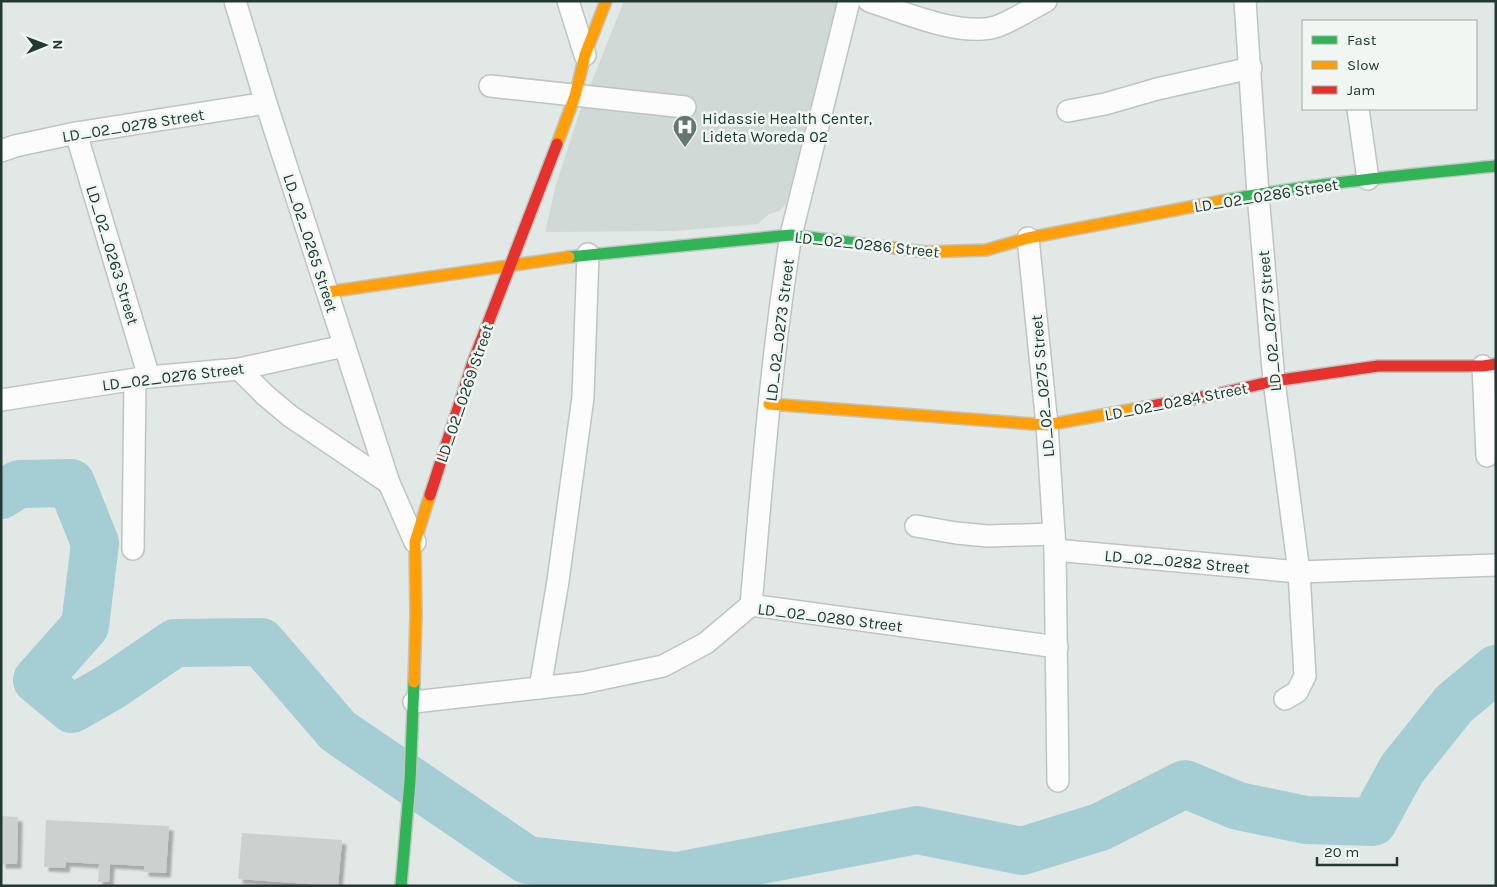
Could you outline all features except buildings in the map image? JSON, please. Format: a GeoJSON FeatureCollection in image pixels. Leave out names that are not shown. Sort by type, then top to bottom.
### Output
{"type":"FeatureCollection","features":[{"type":"Feature","properties":{"kind":"street","name":"LD_02_0265 Street"},"geometry":{"type":"LineString","coordinates":[[235,1],[266,103],[389,483],[415,542]]}},
{"type":"Feature","properties":{"kind":"street"},"geometry":{"type":"LineString","coordinates":[[568,1],[585,55]]}},
{"type":"Feature","properties":{"kind":"street","name":"LD_02_0269 Street"},"geometry":{"type":"LineString","coordinates":[[401,886],[414,702],[415,542],[472,362],[575,96],[585,55],[606,1]]}},
{"type":"Feature","properties":{"kind":"street","name":"LD_02_0273 Street"},"geometry":{"type":"LineString","coordinates":[[751,605],[769,404],[791,235],[849,1]]}},
{"type":"Feature","properties":{"kind":"street"},"geometry":{"type":"LineString","coordinates":[[869,1],[951,27],[969,30],[995,27],[1046,1]]}},
{"type":"Feature","properties":{"kind":"street","name":"LD_02_0277 Street"},"geometry":{"type":"LineString","coordinates":[[1246,1],[1258,194],[1274,381],[1299,572]]}},
{"type":"Feature","properties":{"kind":"street"},"geometry":{"type":"LineString","coordinates":[[1068,111],[1105,104],[1157,89],[1251,68]]}},
{"type":"Feature","properties":{"kind":"street"},"geometry":{"type":"LineString","coordinates":[[490,86],[685,107]]}},
{"type":"Feature","properties":{"kind":"street","name":"LD_02_0278 Street"},"geometry":{"type":"LineString","coordinates":[[1,151],[15,146],[76,133],[266,103]]}},
{"type":"Feature","properties":{"kind":"street"},"geometry":{"type":"LineString","coordinates":[[1358,110],[1368,179]]}},
{"type":"Feature","properties":{"kind":"street","name":"LD_02_0263 Street"},"geometry":{"type":"LineString","coordinates":[[76,133],[142,378],[133,549]]}},
{"type":"Feature","properties":{"kind":"street","name":"LD_02_0286 Street"},"geometry":{"type":"LineString","coordinates":[[328,292],[588,254],[791,235],[926,252],[986,250],[1028,238],[1258,194],[1368,179],[1496,166]]}},
{"type":"Feature","properties":{"kind":"street","name":"LD_02_0275 Street"},"geometry":{"type":"LineString","coordinates":[[1028,238],[1047,425],[1055,542],[1058,780]]}},
{"type":"Feature","properties":{"kind":"street"},"geometry":{"type":"LineString","coordinates":[[540,688],[558,581],[583,397],[588,254]]}},
{"type":"Feature","properties":{"kind":"street","name":"LD_02_0276 Street"},"geometry":{"type":"LineString","coordinates":[[1,400],[142,378],[239,369],[344,346]]}},
{"type":"Feature","properties":{"kind":"street","name":"LD_02_0284 Street"},"geometry":{"type":"LineString","coordinates":[[769,404],[1047,425],[1213,395],[1274,381],[1378,366],[1490,365],[1487,456]]}},
{"type":"Feature","properties":{"kind":"street"},"geometry":{"type":"LineString","coordinates":[[239,369],[265,396],[290,416],[389,483]]}},
{"type":"Feature","properties":{"kind":"street"},"geometry":{"type":"LineString","coordinates":[[916,526],[956,533],[1055,542]]}},
{"type":"Feature","properties":{"kind":"street","name":"LD_02_0282 Street"},"geometry":{"type":"LineString","coordinates":[[1055,542],[1299,572],[1496,565]]}},
{"type":"Feature","properties":{"kind":"street"},"geometry":{"type":"LineString","coordinates":[[1285,699],[1297,692],[1305,676],[1299,572]]}},
{"type":"Feature","properties":{"kind":"street","name":"LD_02_0280 Street"},"geometry":{"type":"LineString","coordinates":[[414,702],[582,683],[664,666],[706,644],[751,605],[1056,648]]}},
{"type":"Feature","properties":{"kind":"shaded area","name":"Hidassie Health Center, Lideta Woreda 02"},"geometry":{"type":"Polygon","coordinates":[[[624,1],[842,1],[786,204],[779,211],[769,214],[758,224],[674,231],[545,232],[556,185],[580,111],[624,1]]]}},
{"type":"Feature","properties":{"kind":"waterway"},"geometry":{"type":"LineString","coordinates":[[1,495],[19,484],[71,483],[95,543],[85,626],[37,680],[72,709],[112,686],[175,643],[261,642],[338,731],[527,860],[677,876],[917,830],[1022,851],[1100,827],[1185,784],[1238,806],[1306,820],[1373,822],[1402,769],[1454,704],[1496,669]]}},
{"type":"Feature","properties":{"kind":"traffic: fast"},"geometry":{"type":"LineString","coordinates":[[1227,200],[1327,184],[1496,166]]}},
{"type":"Feature","properties":{"kind":"traffic: fast"},"geometry":{"type":"LineString","coordinates":[[569,257],[791,235],[895,248]]}},
{"type":"Feature","properties":{"kind":"traffic: fast"},"geometry":{"type":"LineString","coordinates":[[401,886],[410,781],[414,682]]}},
{"type":"Feature","properties":{"kind":"traffic: slow"},"geometry":{"type":"LineString","coordinates":[[557,144],[575,96],[585,55],[606,1]]}},
{"type":"Feature","properties":{"kind":"traffic: slow"},"geometry":{"type":"LineString","coordinates":[[895,248],[926,252],[986,250],[1028,238],[1227,200]]}},
{"type":"Feature","properties":{"kind":"traffic: slow"},"geometry":{"type":"LineString","coordinates":[[328,292],[569,257]]}},
{"type":"Feature","properties":{"kind":"traffic: slow"},"geometry":{"type":"LineString","coordinates":[[769,404],[1047,425],[1146,407]]}},
{"type":"Feature","properties":{"kind":"traffic: slow"},"geometry":{"type":"LineString","coordinates":[[414,682],[416,615],[415,542],[430,495]]}},
{"type":"Feature","properties":{"kind":"traffic: jam"},"geometry":{"type":"LineString","coordinates":[[430,495],[473,362],[557,144]]}},
{"type":"Feature","properties":{"kind":"traffic: jam"},"geometry":{"type":"LineString","coordinates":[[1146,407],[1213,395],[1274,381],[1378,366],[1483,366],[1496,364]]}},
{"type":"Feature","properties":{"kind":"place","name":"Hidassie Health Center, Lideta Woreda 02"},"geometry":{"type":"Point","coordinates":[685,148]}}]}
